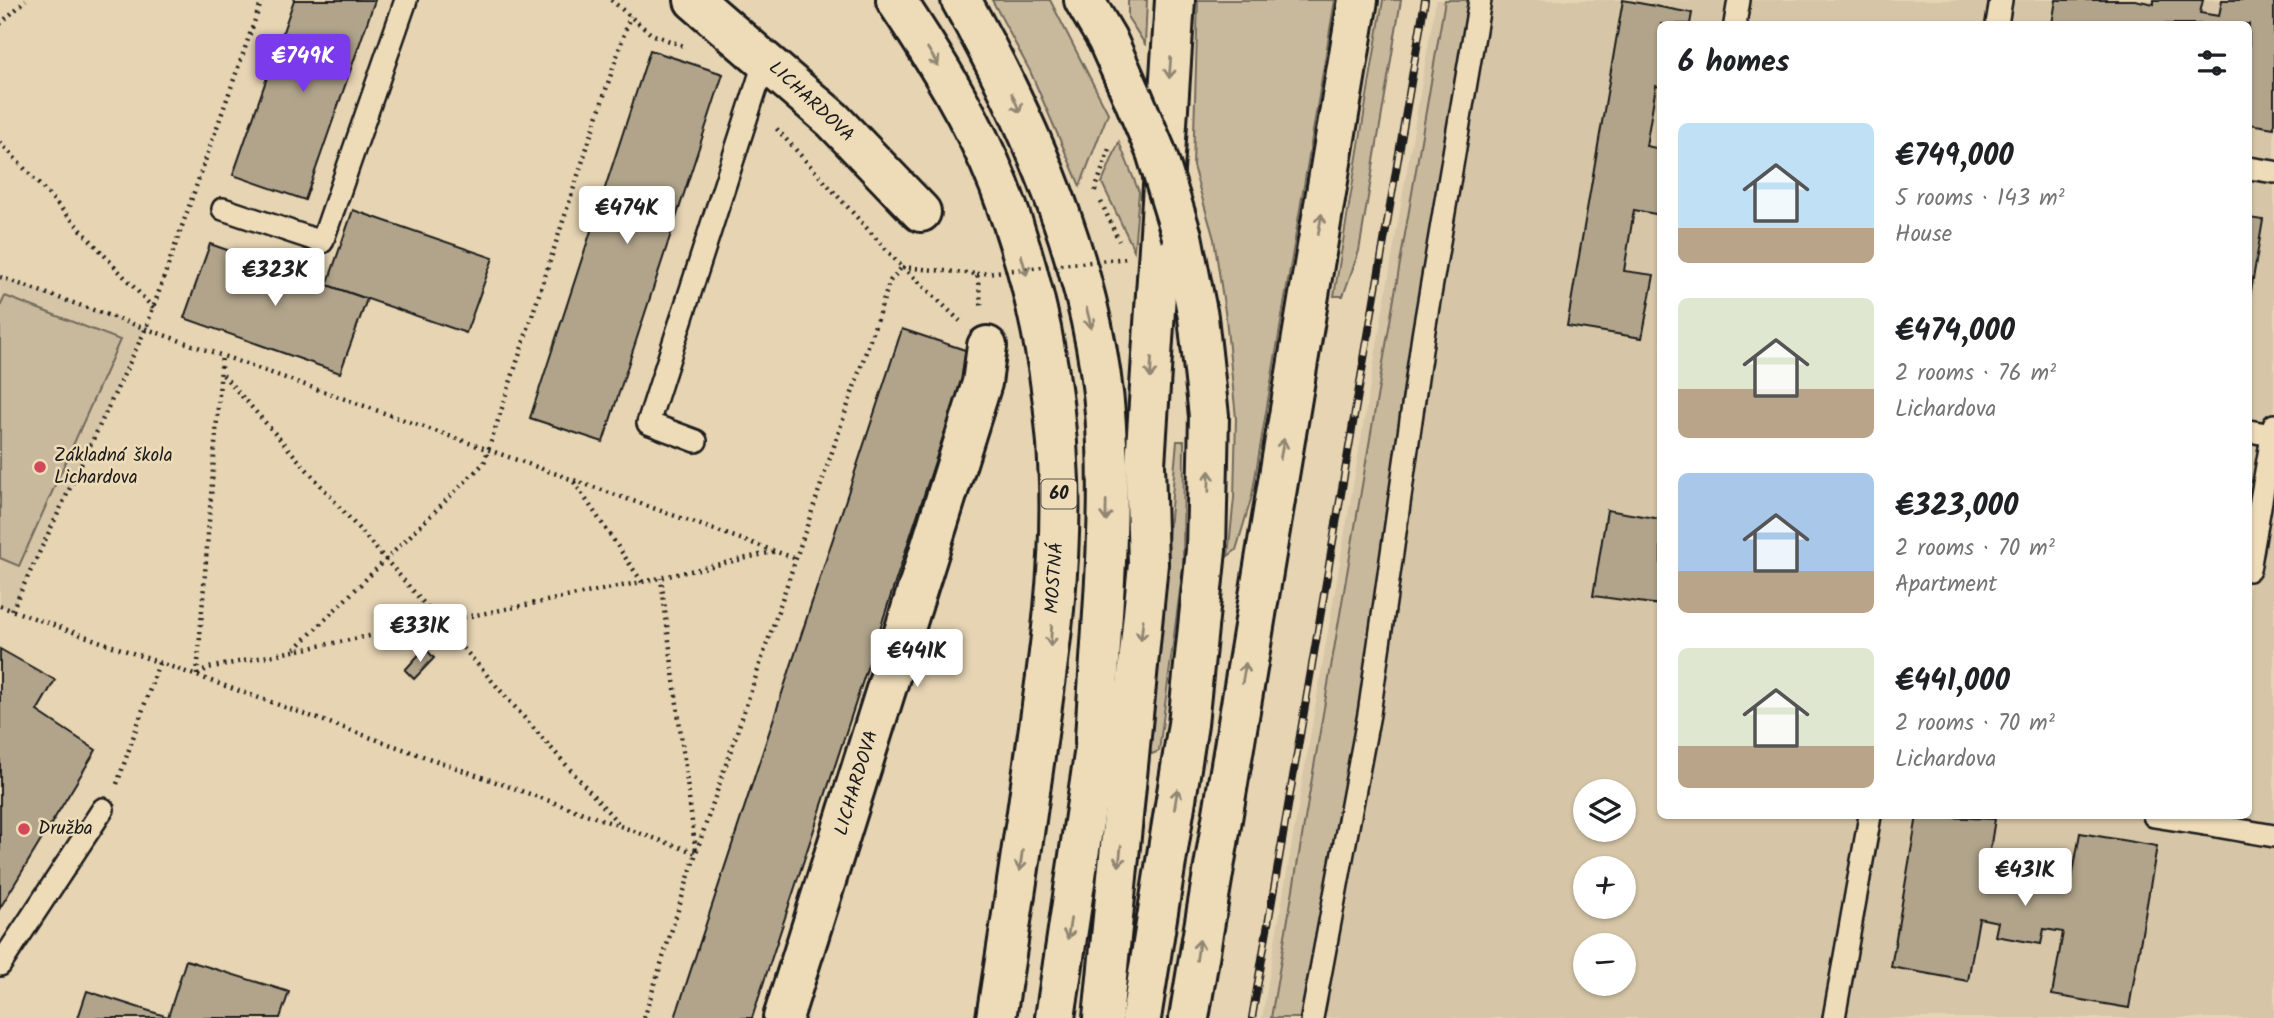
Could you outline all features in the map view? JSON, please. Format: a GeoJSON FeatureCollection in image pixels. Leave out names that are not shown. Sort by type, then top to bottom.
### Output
{"type":"FeatureCollection","features":[{"type":"Feature","properties":{"kind":"main road","name":"LICHARDOVA"},"geometry":{"type":"LineString","coordinates":[[694,0],[759,76],[833,120],[921,212]]}},
{"type":"Feature","properties":{"kind":"main road","name":"MOSTNÁ"},"geometry":{"type":"LineString","coordinates":[[896,0],[973,126],[999,186],[1022,254],[1042,332],[1053,405],[1059,481],[1050,653],[996,1018]]}},
{"type":"Feature","properties":{"kind":"main road"},"geometry":{"type":"LineString","coordinates":[[961,0],[1006,81],[1045,169],[1073,254],[1094,340],[1107,442],[1095,740]]}},
{"type":"Feature","properties":{"kind":"main road"},"geometry":{"type":"LineString","coordinates":[[1084,0],[1107,39],[1156,152],[1182,236],[1198,317],[1209,416],[1206,550],[1188,724],[1141,1018]]}},
{"type":"Feature","properties":{"kind":"main road"},"geometry":{"type":"LineString","coordinates":[[1103,1018],[1148,564],[1146,464],[1175,0]]}},
{"type":"Feature","properties":{"kind":"main road"},"geometry":{"type":"LineString","coordinates":[[1189,1018],[1233,740],[1358,0]]}},
{"type":"Feature","properties":{"kind":"main road","name":"LICHARDOVA"},"geometry":{"type":"LineString","coordinates":[[783,1018],[982,383],[987,346]]}},
{"type":"Feature","properties":{"kind":"main road"},"geometry":{"type":"LineString","coordinates":[[1055,1018],[1095,740],[1146,464]]}},
{"type":"Feature","properties":{"kind":"main road"},"geometry":{"type":"LineString","coordinates":[[1167,1018],[1158,915],[1233,740]]}},
{"type":"Feature","properties":{"kind":"lane"},"geometry":{"type":"LineString","coordinates":[[223,209],[322,242],[406,0]]}},
{"type":"Feature","properties":{"kind":"lane"},"geometry":{"type":"LineString","coordinates":[[1312,1018],[1369,714],[1423,337],[1480,0]]}},
{"type":"Feature","properties":{"kind":"lane"},"geometry":{"type":"LineString","coordinates":[[1736,21],[1739,0]]}},
{"type":"Feature","properties":{"kind":"lane"},"geometry":{"type":"LineString","coordinates":[[1998,21],[2001,0]]}},
{"type":"Feature","properties":{"kind":"lane"},"geometry":{"type":"LineString","coordinates":[[696,441],[648,423],[759,76]]}},
{"type":"Feature","properties":{"kind":"lane"},"geometry":{"type":"LineString","coordinates":[[2252,169],[2274,173]]}},
{"type":"Feature","properties":{"kind":"lane"},"geometry":{"type":"LineString","coordinates":[[2252,431],[2273,430],[2252,552]]}},
{"type":"Feature","properties":{"kind":"lane"},"geometry":{"type":"LineString","coordinates":[[0,965],[103,809]]}},
{"type":"Feature","properties":{"kind":"lane"},"geometry":{"type":"LineString","coordinates":[[1834,1018],[1869,819]]}},
{"type":"Feature","properties":{"kind":"lane"},"geometry":{"type":"LineString","coordinates":[[2205,820],[2274,836]]}},
{"type":"Feature","properties":{"kind":"path"},"geometry":{"type":"LineString","coordinates":[[0,24],[26,0]]}},
{"type":"Feature","properties":{"kind":"path"},"geometry":{"type":"LineString","coordinates":[[12,610],[146,328],[262,0]]}},
{"type":"Feature","properties":{"kind":"path"},"geometry":{"type":"LineString","coordinates":[[611,0],[651,34],[698,52]]}},
{"type":"Feature","properties":{"kind":"path"},"geometry":{"type":"LineString","coordinates":[[295,649],[385,557],[484,463],[630,16]]}},
{"type":"Feature","properties":{"kind":"path"},"geometry":{"type":"LineString","coordinates":[[759,76],[773,125],[902,267],[987,346]]}},
{"type":"Feature","properties":{"kind":"path"},"geometry":{"type":"LineString","coordinates":[[902,267],[977,274],[1128,258],[1094,188],[1113,139]]}},
{"type":"Feature","properties":{"kind":"path"},"geometry":{"type":"LineString","coordinates":[[0,142],[153,308]]}},
{"type":"Feature","properties":{"kind":"path"},"geometry":{"type":"LineString","coordinates":[[644,1018],[696,853],[890,281],[902,267]]}},
{"type":"Feature","properties":{"kind":"path"},"geometry":{"type":"LineString","coordinates":[[0,277],[795,558]]}},
{"type":"Feature","properties":{"kind":"path"},"geometry":{"type":"LineString","coordinates":[[197,675],[223,375],[222,355]]}},
{"type":"Feature","properties":{"kind":"path"},"geometry":{"type":"LineString","coordinates":[[223,375],[620,825]]}},
{"type":"Feature","properties":{"kind":"path"},"geometry":{"type":"LineString","coordinates":[[574,481],[642,582]]}},
{"type":"Feature","properties":{"kind":"path"},"geometry":{"type":"LineString","coordinates":[[197,675],[208,668],[295,649],[662,578],[778,551]]}},
{"type":"Feature","properties":{"kind":"path"},"geometry":{"type":"LineString","coordinates":[[662,578],[696,853]]}},
{"type":"Feature","properties":{"kind":"path"},"geometry":{"type":"LineString","coordinates":[[0,606],[696,853]]}},
{"type":"Feature","properties":{"kind":"path"},"geometry":{"type":"LineString","coordinates":[[103,809],[114,790],[159,663]]}},
{"type":"Feature","properties":{"kind":"shaded area"},"geometry":{"type":"Polygon","coordinates":[[[992,0],[1050,0],[1108,113],[1080,186],[1030,71],[992,0]]]}},
{"type":"Feature","properties":{"kind":"shaded area"},"geometry":{"type":"Polygon","coordinates":[[[1128,0],[1147,0],[1145,44],[1128,18],[1128,0]]]}},
{"type":"Feature","properties":{"kind":"shaded area"},"geometry":{"type":"Polygon","coordinates":[[[1198,0],[1335,0],[1252,496],[1236,550],[1228,556],[1234,498],[1236,418],[1226,318],[1214,239],[1193,166],[1198,0]]]}},
{"type":"Feature","properties":{"kind":"shaded area"},"geometry":{"type":"Polygon","coordinates":[[[1383,0],[1401,0],[1359,251],[1343,296],[1334,296],[1383,0]]]}},
{"type":"Feature","properties":{"kind":"shaded area"},"geometry":{"type":"Polygon","coordinates":[[[1436,0],[2274,0],[2274,1018],[1262,1018],[1436,0]]]}},
{"type":"Feature","properties":{"kind":"shaded area"},"geometry":{"type":"Polygon","coordinates":[[[1445,0],[1471,0],[1378,609],[1304,1018],[1271,1018],[1445,0]]]}},
{"type":"Feature","properties":{"kind":"shaded area"},"geometry":{"type":"Polygon","coordinates":[[[1119,142],[1139,192],[1134,250],[1102,183],[1119,142]]]}},
{"type":"Feature","properties":{"kind":"shaded area","name":"Základná škola Lichardova"},"geometry":{"type":"Polygon","coordinates":[[[0,277],[146,328],[12,610],[0,606],[0,277]]]}},
{"type":"Feature","properties":{"kind":"shaded area","name":"Základná škola Lichardova"},"geometry":{"type":"Polygon","coordinates":[[[5,296],[120,340],[19,566],[0,558],[0,307],[5,296]]]}},
{"type":"Feature","properties":{"kind":"shaded area"},"geometry":{"type":"Polygon","coordinates":[[[1177,441],[1184,441],[1183,567],[1159,751],[1152,754],[1149,749],[1177,441]]]}},
{"type":"Feature","properties":{"kind":"building"},"geometry":{"type":"Polygon","coordinates":[[[294,0],[375,0],[305,200],[233,175],[294,0]]]}},
{"type":"Feature","properties":{"kind":"building"},"geometry":{"type":"Polygon","coordinates":[[[1623,0],[1692,13],[1691,21],[1657,21],[1657,86],[1646,146],[1657,148],[1657,214],[1634,210],[1624,271],[1654,275],[1642,338],[1567,326],[1623,0]]]}},
{"type":"Feature","properties":{"kind":"building"},"geometry":{"type":"Polygon","coordinates":[[[2056,0],[2135,0],[2154,4],[2154,0],[2203,0],[2200,13],[2219,16],[2222,0],[2274,0],[2274,128],[2252,124],[2252,21],[2052,21],[2056,0]]]}},
{"type":"Feature","properties":{"kind":"building"},"geometry":{"type":"Polygon","coordinates":[[[650,50],[723,74],[603,442],[530,418],[650,50]]]}},
{"type":"Feature","properties":{"kind":"building"},"geometry":{"type":"Polygon","coordinates":[[[353,210],[493,258],[466,333],[327,285],[353,210]]]}},
{"type":"Feature","properties":{"kind":"building"},"geometry":{"type":"Polygon","coordinates":[[[2252,218],[2263,220],[2252,285],[2252,218]]]}},
{"type":"Feature","properties":{"kind":"building"},"geometry":{"type":"Polygon","coordinates":[[[210,244],[367,299],[340,373],[184,318],[210,244]]]}},
{"type":"Feature","properties":{"kind":"building"},"geometry":{"type":"Polygon","coordinates":[[[902,329],[971,352],[752,1018],[675,1018],[902,329]]]}},
{"type":"Feature","properties":{"kind":"building"},"geometry":{"type":"Polygon","coordinates":[[[1607,510],[1657,518],[1657,604],[1593,596],[1607,510]]]}},
{"type":"Feature","properties":{"kind":"building"},"geometry":{"type":"Polygon","coordinates":[[[425,648],[434,658],[414,679],[405,670],[425,648]]]}},
{"type":"Feature","properties":{"kind":"building","name":"Družba"},"geometry":{"type":"Polygon","coordinates":[[[0,649],[55,680],[37,711],[96,750],[0,908],[0,649]]]}},
{"type":"Feature","properties":{"kind":"building"},"geometry":{"type":"Polygon","coordinates":[[[1916,819],[1995,819],[1985,881],[2004,884],[2007,869],[2053,877],[2050,892],[2069,896],[2080,833],[2157,846],[2129,1008],[2052,995],[2063,932],[2044,929],[2041,944],[1995,936],[1998,922],[1979,918],[1968,981],[1891,967],[1916,819]]]}},
{"type":"Feature","properties":{"kind":"building"},"geometry":{"type":"Polygon","coordinates":[[[186,960],[289,992],[280,1018],[78,1018],[87,991],[168,1017],[186,960]]]}},
{"type":"Feature","properties":{"kind":"railway"},"geometry":{"type":"LineString","coordinates":[[1252,1018],[1425,0]]}},
{"type":"Feature","properties":{"kind":"place","name":"Základná škola Lichardova"},"geometry":{"type":"Point","coordinates":[40,467]}},
{"type":"Feature","properties":{"kind":"place","name":"Družba"},"geometry":{"type":"Point","coordinates":[24,829]}}]}
